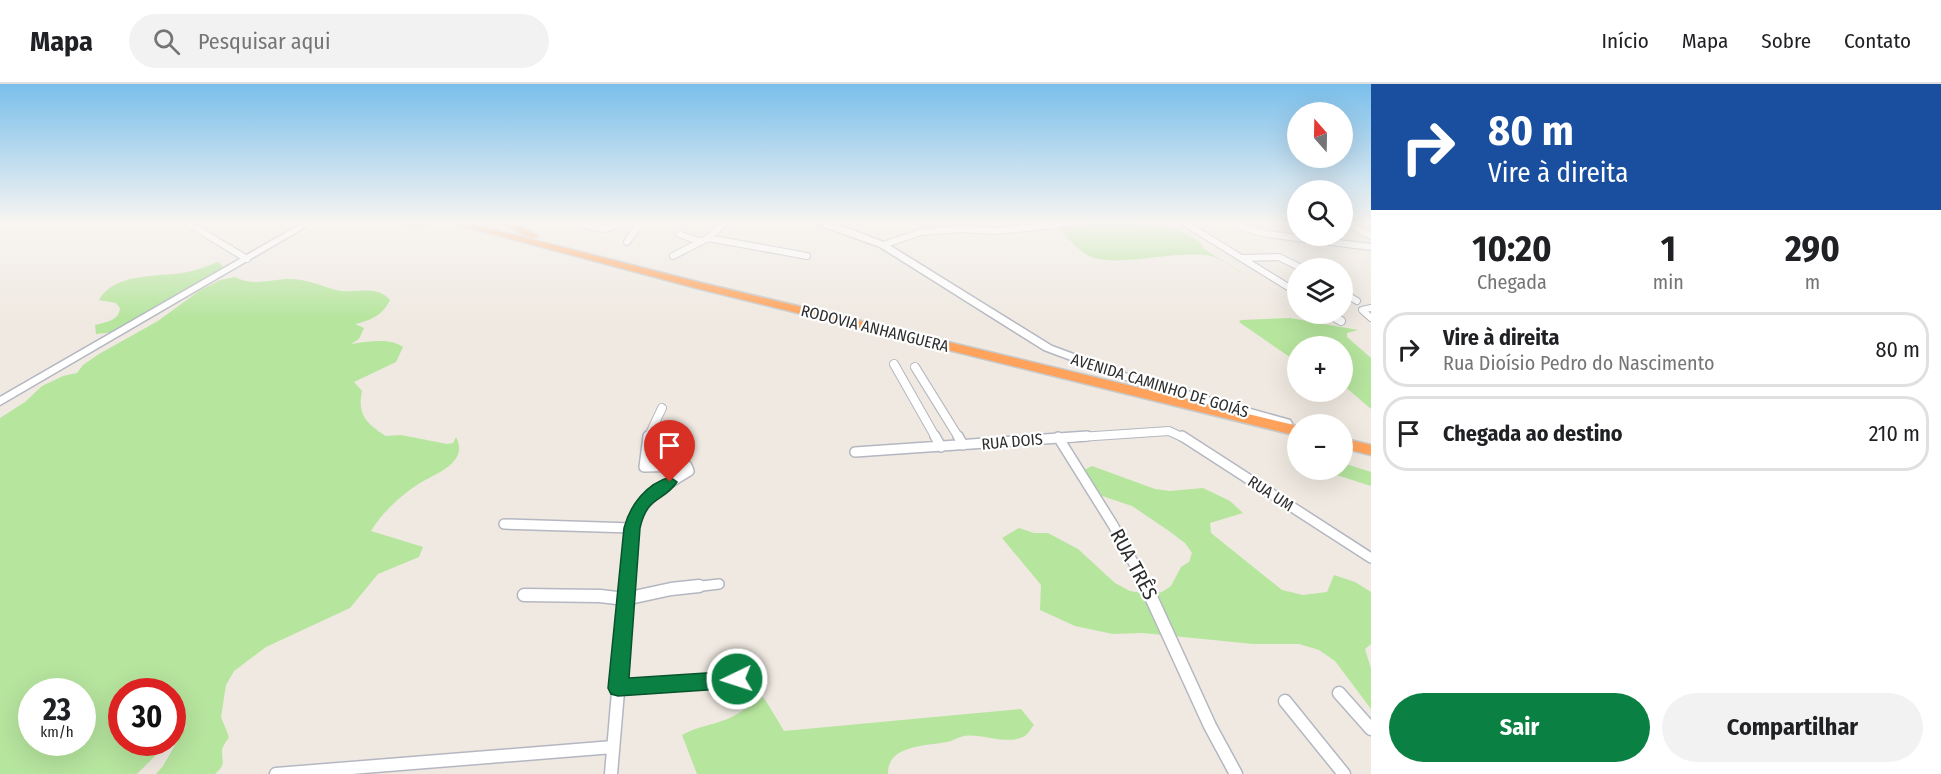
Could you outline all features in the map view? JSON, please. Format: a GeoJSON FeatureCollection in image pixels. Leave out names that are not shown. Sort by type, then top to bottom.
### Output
{"type":"FeatureCollection","features":[{"type":"Feature","properties":{"kind":"highway","name":"RODOVIA ANHANGUERA"},"geometry":{"type":"LineString","coordinates":[[577,254],[700,286],[1287,425]]}},
{"type":"Feature","properties":{"kind":"highway","name":"RODOVIA ANHANGUERA"},"geometry":{"type":"LineString","coordinates":[[591,254],[1287,425]]}},
{"type":"Feature","properties":{"kind":"highway"},"geometry":{"type":"LineString","coordinates":[[1353,440],[1371,444]]}},
{"type":"Feature","properties":{"kind":"highway"},"geometry":{"type":"LineString","coordinates":[[1353,446],[1371,450]]}},
{"type":"Feature","properties":{"kind":"main road"},"geometry":{"type":"LineString","coordinates":[[0,402],[255,254]]}},
{"type":"Feature","properties":{"kind":"main road","name":"AVENIDA CAMINHO DE GOIÁS"},"geometry":{"type":"LineString","coordinates":[[898,254],[1048,348],[1126,377],[1287,425]]}},
{"type":"Feature","properties":{"kind":"street"},"geometry":{"type":"LineString","coordinates":[[239,254],[247,259]]}},
{"type":"Feature","properties":{"kind":"street"},"geometry":{"type":"LineString","coordinates":[[797,254],[807,256]]}},
{"type":"Feature","properties":{"kind":"street"},"geometry":{"type":"LineString","coordinates":[[1235,254],[1287,286]]}},
{"type":"Feature","properties":{"kind":"street"},"geometry":{"type":"LineString","coordinates":[[1241,258],[1279,257],[1287,261]]}},
{"type":"Feature","properties":{"kind":"street"},"geometry":{"type":"LineString","coordinates":[[1353,299],[1357,301]]}},
{"type":"Feature","properties":{"kind":"street"},"geometry":{"type":"LineString","coordinates":[[1371,308],[1362,310],[1371,318]]}},
{"type":"Feature","properties":{"kind":"street"},"geometry":{"type":"LineString","coordinates":[[894,364],[941,447]]}},
{"type":"Feature","properties":{"kind":"street"},"geometry":{"type":"LineString","coordinates":[[915,367],[963,445]]}},
{"type":"Feature","properties":{"kind":"street"},"geometry":{"type":"LineString","coordinates":[[611,774],[625,599],[632,528],[636,512],[650,495],[689,471],[687,465],[644,467],[648,436],[662,408]]}},
{"type":"Feature","properties":{"kind":"street","name":"RUA DOIS"},"geometry":{"type":"LineString","coordinates":[[855,452],[1169,431]]}},
{"type":"Feature","properties":{"kind":"street","name":"RUA UM"},"geometry":{"type":"LineString","coordinates":[[1169,431],[1183,436],[1371,558]]}},
{"type":"Feature","properties":{"kind":"street","name":"RUA TRÊS"},"geometry":{"type":"LineString","coordinates":[[1058,437],[1114,526],[1143,579],[1165,624],[1195,698]]}},
{"type":"Feature","properties":{"kind":"street"},"geometry":{"type":"LineString","coordinates":[[504,524],[632,528]]}},
{"type":"Feature","properties":{"kind":"street"},"geometry":{"type":"LineString","coordinates":[[524,595],[600,596],[625,599],[671,589],[719,584]]}},
{"type":"Feature","properties":{"kind":"street"},"geometry":{"type":"LineString","coordinates":[[618,688],[737,679]]}},
{"type":"Feature","properties":{"kind":"street"},"geometry":{"type":"LineString","coordinates":[[1339,693],[1371,729]]}},
{"type":"Feature","properties":{"kind":"street"},"geometry":{"type":"LineString","coordinates":[[1195,698],[1236,774]]}},
{"type":"Feature","properties":{"kind":"street"},"geometry":{"type":"LineString","coordinates":[[1285,701],[1344,774]]}},
{"type":"Feature","properties":{"kind":"street"},"geometry":{"type":"LineString","coordinates":[[276,774],[613,747]]}},
{"type":"Feature","properties":{"kind":"green space"},"geometry":{"type":"Polygon","coordinates":[[[1086,254],[1191,254],[1133,260],[1106,260],[1086,254]]]}},
{"type":"Feature","properties":{"kind":"green space"},"geometry":{"type":"Polygon","coordinates":[[[1197,254],[1212,254],[1244,274],[1221,260],[1197,254]]]}},
{"type":"Feature","properties":{"kind":"green space"},"geometry":{"type":"Polygon","coordinates":[[[218,262],[226,269],[178,296],[168,299],[151,313],[116,332],[96,334],[95,325],[111,320],[119,312],[120,308],[116,303],[99,300],[114,285],[136,278],[200,269],[218,262]]]}},
{"type":"Feature","properties":{"kind":"green space"},"geometry":{"type":"Polygon","coordinates":[[[235,277],[254,282],[286,279],[300,280],[341,291],[373,291],[385,295],[390,300],[384,310],[376,316],[355,324],[364,328],[359,339],[351,344],[385,341],[403,347],[396,362],[354,382],[362,391],[362,413],[369,423],[386,436],[401,435],[447,444],[453,443],[456,437],[459,446],[458,454],[448,467],[404,494],[385,512],[371,531],[423,547],[419,557],[378,574],[350,608],[266,647],[234,671],[226,685],[221,717],[229,737],[222,749],[222,766],[215,774],[156,774],[169,756],[186,756],[186,678],[108,678],[108,756],[155,756],[137,774],[0,774],[0,418],[25,402],[42,386],[63,376],[77,373],[83,365],[99,354],[158,321],[199,291],[220,280],[235,277]]]}},
{"type":"Feature","properties":{"kind":"green space"},"geometry":{"type":"Polygon","coordinates":[[[1287,318],[1287,324],[1324,324],[1358,330],[1347,333],[1347,336],[1287,336],[1287,355],[1239,322],[1241,320],[1287,318]]]}},
{"type":"Feature","properties":{"kind":"green space"},"geometry":{"type":"Polygon","coordinates":[[[1353,342],[1371,358],[1371,409],[1353,394],[1353,342]]]}},
{"type":"Feature","properties":{"kind":"green space"},"geometry":{"type":"Polygon","coordinates":[[[1092,466],[1155,489],[1170,491],[1203,488],[1230,501],[1243,513],[1210,523],[1211,533],[1282,590],[1303,595],[1327,592],[1334,575],[1355,582],[1371,592],[1371,644],[1365,649],[1371,669],[1371,709],[1335,661],[1319,650],[1299,644],[1253,644],[1143,633],[1113,634],[1075,626],[1040,610],[1041,585],[1002,538],[1019,528],[1034,533],[1048,533],[1078,549],[1115,583],[1130,591],[1147,594],[1162,592],[1171,586],[1181,567],[1189,562],[1192,553],[1185,543],[1132,506],[1102,496],[1083,478],[1084,470],[1092,466]]]}},
{"type":"Feature","properties":{"kind":"green space"},"geometry":{"type":"Polygon","coordinates":[[[1353,466],[1371,472],[1371,486],[1352,480],[1353,466]]]}},
{"type":"Feature","properties":{"kind":"green space"},"geometry":{"type":"Polygon","coordinates":[[[745,678],[766,701],[784,731],[1021,709],[1034,725],[1026,735],[1018,739],[1002,740],[964,736],[909,749],[894,757],[889,764],[888,774],[697,774],[682,735],[730,718],[746,708],[745,678]]]}},
{"type":"Feature","properties":{"kind":"route"},"geometry":{"type":"LineString","coordinates":[[670,482],[650,495],[636,512],[630,541],[618,688],[737,679]]}}]}
